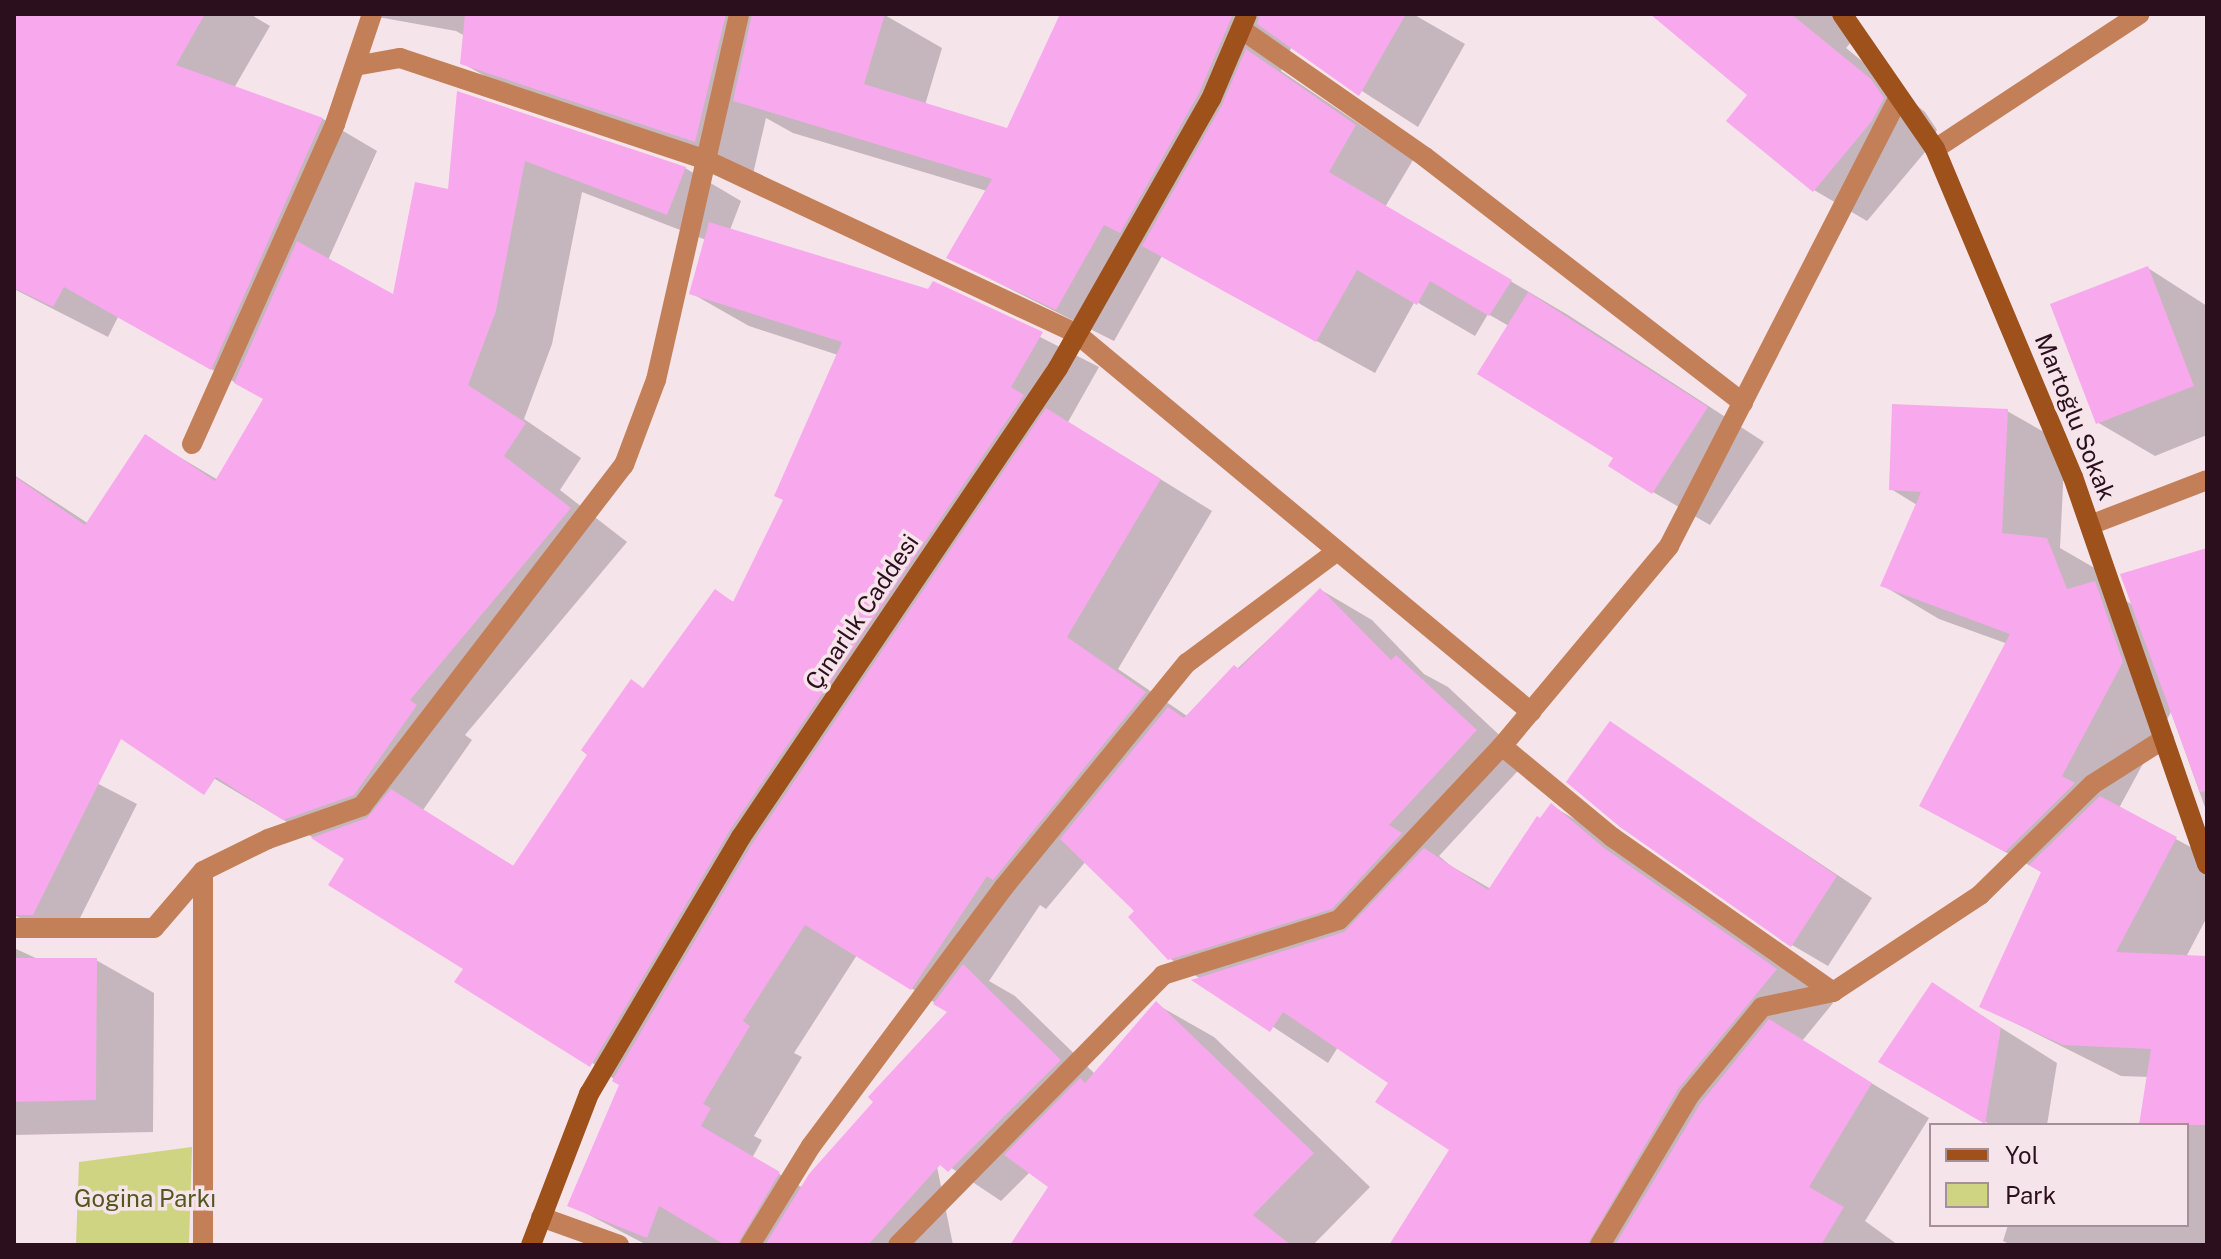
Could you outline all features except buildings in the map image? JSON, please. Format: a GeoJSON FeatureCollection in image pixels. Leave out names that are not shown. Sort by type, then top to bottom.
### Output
{"type":"FeatureCollection","features":[{"type":"Feature","properties":{"kind":"street"},"geometry":{"type":"LineString","coordinates":[[192,444],[335,124],[372,14]]}},
{"type":"Feature","properties":{"kind":"street"},"geometry":{"type":"LineString","coordinates":[[14,928],[154,928],[203,871],[268,839],[362,806],[624,465],[656,380],[739,14]]}},
{"type":"Feature","properties":{"kind":"street","name":"Martoğlu Sokak"},"geometry":{"type":"LineString","coordinates":[[1842,14],[1935,149],[2090,525],[2207,865]]}},
{"type":"Feature","properties":{"kind":"street"},"geometry":{"type":"LineString","coordinates":[[1935,149],[2140,14]]}},
{"type":"Feature","properties":{"kind":"street"},"geometry":{"type":"LineString","coordinates":[[1244,21],[1743,403]]}},
{"type":"Feature","properties":{"kind":"street","name":"Çınarlık Caddesi"},"geometry":{"type":"LineString","coordinates":[[531,1245],[589,1094],[741,837],[1077,334],[1211,99],[1244,21]]}},
{"type":"Feature","properties":{"kind":"street"},"geometry":{"type":"LineString","coordinates":[[355,66],[400,58],[704,159],[1077,334],[1531,712]]}},
{"type":"Feature","properties":{"kind":"street"},"geometry":{"type":"LineString","coordinates":[[898,1245],[1163,975],[1339,920],[1502,746],[1669,546],[1899,97]]}},
{"type":"Feature","properties":{"kind":"street"},"geometry":{"type":"LineString","coordinates":[[2090,525],[2207,480]]}},
{"type":"Feature","properties":{"kind":"street"},"geometry":{"type":"LineString","coordinates":[[750,1245],[811,1146],[994,899],[1187,663],[1337,551]]}},
{"type":"Feature","properties":{"kind":"street"},"geometry":{"type":"LineString","coordinates":[[1600,1245],[1689,1096],[1762,1007],[1833,992],[1980,895],[2093,784],[2164,739]]}},
{"type":"Feature","properties":{"kind":"street"},"geometry":{"type":"LineString","coordinates":[[1502,746],[1612,837],[1833,992]]}},
{"type":"Feature","properties":{"kind":"street"},"geometry":{"type":"LineString","coordinates":[[203,871],[203,1245]]}},
{"type":"Feature","properties":{"kind":"street"},"geometry":{"type":"LineString","coordinates":[[541,1217],[619,1245]]}},
{"type":"Feature","properties":{"kind":"green space","name":"Gogina Parkı"},"geometry":{"type":"Polygon","coordinates":[[[192,1147],[189,1245],[76,1245],[79,1162],[192,1147]]]}}]}
